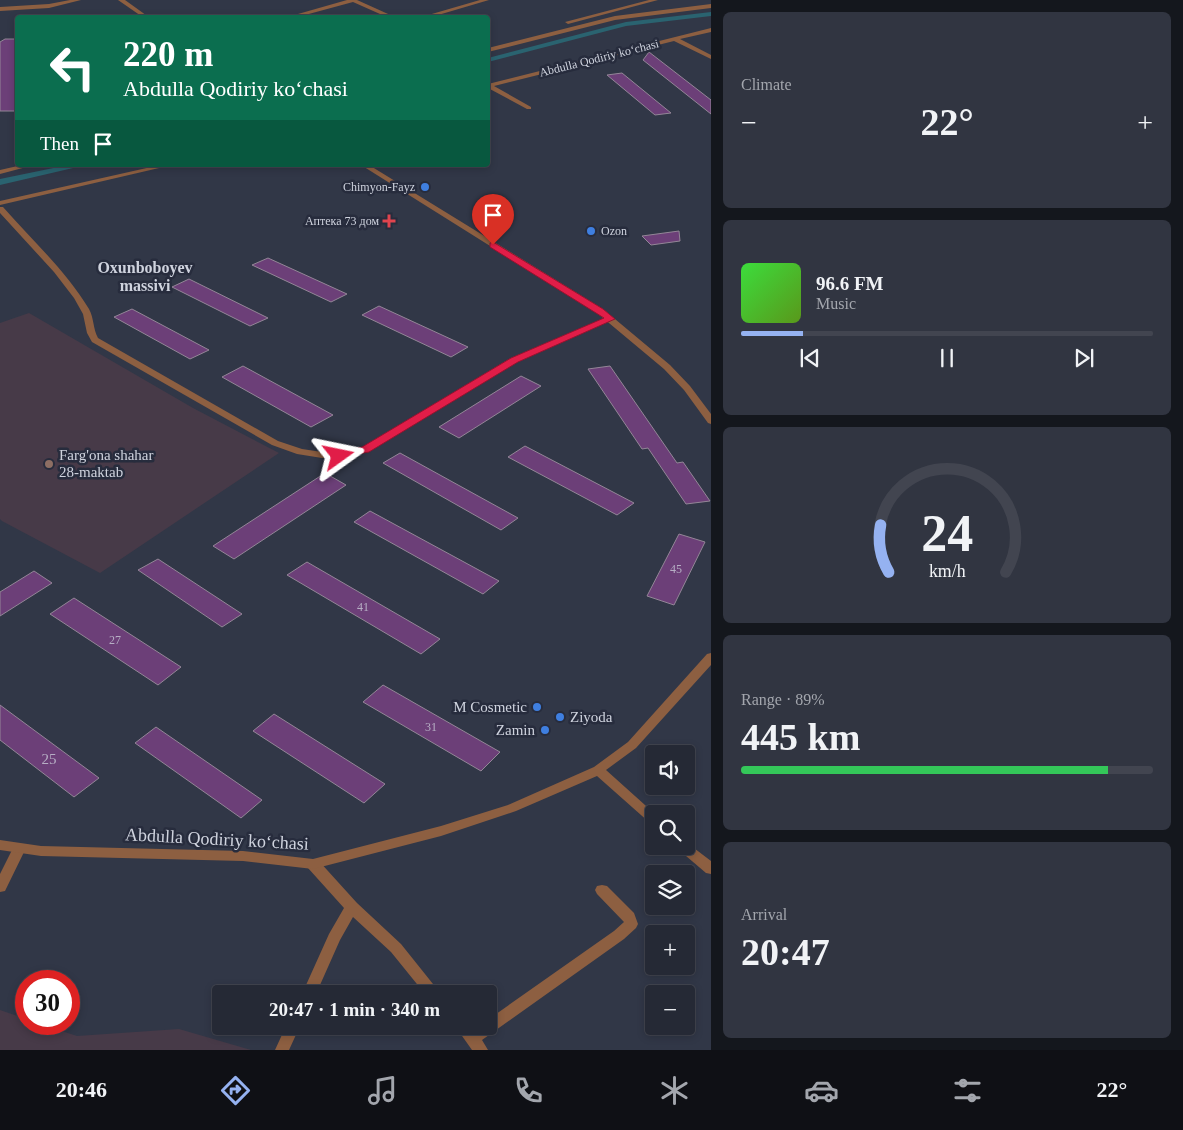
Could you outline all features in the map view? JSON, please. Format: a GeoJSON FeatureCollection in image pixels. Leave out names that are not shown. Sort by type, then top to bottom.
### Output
{"type":"FeatureCollection","features":[{"type":"Feature","properties":{"kind":"street"},"geometry":{"type":"LineString","coordinates":[[60,0],[67,3]]}},
{"type":"Feature","properties":{"kind":"street"},"geometry":{"type":"LineString","coordinates":[[0,9],[49,6],[78,0]]}},
{"type":"Feature","properties":{"kind":"street"},"geometry":{"type":"LineString","coordinates":[[121,0],[144,15]]}},
{"type":"Feature","properties":{"kind":"street"},"geometry":{"type":"LineString","coordinates":[[297,15],[353,0],[388,15]]}},
{"type":"Feature","properties":{"kind":"street"},"geometry":{"type":"LineString","coordinates":[[431,15],[486,0]]}},
{"type":"Feature","properties":{"kind":"street"},"geometry":{"type":"LineString","coordinates":[[562,23],[655,0]]}},
{"type":"Feature","properties":{"kind":"street"},"geometry":{"type":"LineString","coordinates":[[490,49],[615,18],[710,6]]}},
{"type":"Feature","properties":{"kind":"street","name":"Abdulla Qodiriy koʻchasi"},"geometry":{"type":"LineString","coordinates":[[490,85],[710,30]]}},
{"type":"Feature","properties":{"kind":"street"},"geometry":{"type":"LineString","coordinates":[[490,42],[515,36]]}},
{"type":"Feature","properties":{"kind":"street"},"geometry":{"type":"LineString","coordinates":[[675,39],[710,56]]}},
{"type":"Feature","properties":{"kind":"street"},"geometry":{"type":"LineString","coordinates":[[490,87],[529,108]]}},
{"type":"Feature","properties":{"kind":"street"},"geometry":{"type":"LineString","coordinates":[[0,172],[22,167]]}},
{"type":"Feature","properties":{"kind":"street"},"geometry":{"type":"LineString","coordinates":[[0,203],[160,167]]}},
{"type":"Feature","properties":{"kind":"street"},"geometry":{"type":"LineString","coordinates":[[367,167],[600,310],[667,367],[687,388],[710,421]]}},
{"type":"Feature","properties":{"kind":"street"},"geometry":{"type":"LineString","coordinates":[[0,209],[73,292],[87,313],[90,334],[95,340],[275,444],[315,454],[339,456],[365,450],[514,360],[610,319]]}},
{"type":"Feature","properties":{"kind":"street","name":"Abdulla Qodiriy koʻchasi"},"geometry":{"type":"LineString","coordinates":[[0,845],[20,850],[243,856],[314,864],[441,831],[512,808],[598,770],[632,745],[710,657]]}},
{"type":"Feature","properties":{"kind":"street"},"geometry":{"type":"LineString","coordinates":[[598,770],[645,812]]}},
{"type":"Feature","properties":{"kind":"street"},"geometry":{"type":"LineString","coordinates":[[0,887],[20,850]]}},
{"type":"Feature","properties":{"kind":"street"},"geometry":{"type":"LineString","coordinates":[[694,855],[710,869]]}},
{"type":"Feature","properties":{"kind":"street"},"geometry":{"type":"LineString","coordinates":[[314,864],[352,907],[396,948],[427,985]]}},
{"type":"Feature","properties":{"kind":"street"},"geometry":{"type":"LineString","coordinates":[[477,1044],[631,924],[630,917],[602,890]]}},
{"type":"Feature","properties":{"kind":"street"},"geometry":{"type":"LineString","coordinates":[[313,985],[328,953],[335,932],[352,907]]}},
{"type":"Feature","properties":{"kind":"street"},"geometry":{"type":"LineString","coordinates":[[282,1050],[289,1035]]}},
{"type":"Feature","properties":{"kind":"shaded area"},"geometry":{"type":"Polygon","coordinates":[[[29,313],[193,408],[279,453],[100,573],[2,521],[0,519],[0,323],[29,313]]]}},
{"type":"Feature","properties":{"kind":"shaded area"},"geometry":{"type":"Polygon","coordinates":[[[0,1010],[15,1015],[15,1035],[77,1036],[179,1029],[251,1050],[0,1050],[0,1010]]]}},
{"type":"Feature","properties":{"kind":"building"},"geometry":{"type":"Polygon","coordinates":[[[5,39],[15,39],[15,111],[0,111],[0,42],[5,39]]]}},
{"type":"Feature","properties":{"kind":"building"},"geometry":{"type":"Polygon","coordinates":[[[649,52],[711,100],[711,114],[643,60],[649,52]]]}},
{"type":"Feature","properties":{"kind":"building"},"geometry":{"type":"Polygon","coordinates":[[[622,73],[671,113],[655,115],[607,75],[622,73]]]}},
{"type":"Feature","properties":{"kind":"building"},"geometry":{"type":"Polygon","coordinates":[[[679,231],[680,241],[651,245],[642,236],[679,231]]]}},
{"type":"Feature","properties":{"kind":"building"},"geometry":{"type":"Polygon","coordinates":[[[268,258],[347,294],[331,302],[252,265],[268,258]]]}},
{"type":"Feature","properties":{"kind":"building"},"geometry":{"type":"Polygon","coordinates":[[[189,279],[268,318],[250,326],[172,287],[189,279]]]}},
{"type":"Feature","properties":{"kind":"building"},"geometry":{"type":"Polygon","coordinates":[[[379,306],[468,347],[451,357],[362,315],[379,306]]]}},
{"type":"Feature","properties":{"kind":"building"},"geometry":{"type":"Polygon","coordinates":[[[132,309],[209,350],[190,359],[114,317],[132,309]]]}},
{"type":"Feature","properties":{"kind":"building"},"geometry":{"type":"Polygon","coordinates":[[[243,366],[333,415],[311,427],[222,377],[243,366]]]}},
{"type":"Feature","properties":{"kind":"building"},"geometry":{"type":"Polygon","coordinates":[[[610,366],[677,463],[683,462],[710,501],[686,504],[648,448],[642,449],[588,369],[610,366]]]}},
{"type":"Feature","properties":{"kind":"building"},"geometry":{"type":"Polygon","coordinates":[[[521,376],[541,386],[459,438],[439,427],[521,376]]]}},
{"type":"Feature","properties":{"kind":"building"},"geometry":{"type":"Polygon","coordinates":[[[525,446],[634,503],[617,515],[508,457],[525,446]]]}},
{"type":"Feature","properties":{"kind":"building"},"geometry":{"type":"Polygon","coordinates":[[[400,453],[518,518],[501,530],[383,463],[400,453]]]}},
{"type":"Feature","properties":{"kind":"building"},"geometry":{"type":"Polygon","coordinates":[[[325,473],[346,485],[234,559],[213,546],[325,473]]]}},
{"type":"Feature","properties":{"kind":"building"},"geometry":{"type":"Polygon","coordinates":[[[370,511],[499,581],[483,594],[354,522],[370,511]]]}},
{"type":"Feature","properties":{"kind":"building"},"geometry":{"type":"Polygon","coordinates":[[[679,534],[705,542],[674,605],[647,596],[679,534]]]}},
{"type":"Feature","properties":{"kind":"building"},"geometry":{"type":"Polygon","coordinates":[[[158,559],[242,614],[222,627],[138,570],[158,559]]]}},
{"type":"Feature","properties":{"kind":"building"},"geometry":{"type":"Polygon","coordinates":[[[307,562],[440,639],[421,654],[287,575],[307,562]]]}},
{"type":"Feature","properties":{"kind":"building"},"geometry":{"type":"Polygon","coordinates":[[[34,571],[52,583],[0,616],[0,592],[34,571]]]}},
{"type":"Feature","properties":{"kind":"building"},"geometry":{"type":"Polygon","coordinates":[[[74,598],[181,667],[158,685],[50,614],[74,598]]]}},
{"type":"Feature","properties":{"kind":"building"},"geometry":{"type":"Polygon","coordinates":[[[383,685],[500,752],[481,771],[363,702],[383,685]]]}},
{"type":"Feature","properties":{"kind":"building"},"geometry":{"type":"Polygon","coordinates":[[[0,705],[99,778],[74,797],[0,740],[0,705]]]}},
{"type":"Feature","properties":{"kind":"building"},"geometry":{"type":"Polygon","coordinates":[[[274,714],[385,784],[364,803],[253,731],[274,714]]]}},
{"type":"Feature","properties":{"kind":"building"},"geometry":{"type":"Polygon","coordinates":[[[156,727],[262,800],[241,818],[135,743],[156,727]]]}},
{"type":"Feature","properties":{"kind":"waterway"},"geometry":{"type":"LineString","coordinates":[[490,59],[626,24],[711,14]]}},
{"type":"Feature","properties":{"kind":"waterway"},"geometry":{"type":"LineString","coordinates":[[0,182],[71,167]]}},
{"type":"Feature","properties":{"kind":"place","name":"Chimyon-Fayz"},"geometry":{"type":"Point","coordinates":[425,187]}},
{"type":"Feature","properties":{"kind":"place","name":"Аптека 73 дом"},"geometry":{"type":"Point","coordinates":[389,221]}},
{"type":"Feature","properties":{"kind":"place","name":"Ozon"},"geometry":{"type":"Point","coordinates":[591,231]}},
{"type":"Feature","properties":{"kind":"place","name":"Farg'ona shahar 28-maktab"},"geometry":{"type":"Point","coordinates":[49,464]}},
{"type":"Feature","properties":{"kind":"place","name":"M Cosmetic"},"geometry":{"type":"Point","coordinates":[537,707]}},
{"type":"Feature","properties":{"kind":"place","name":"Ziyoda"},"geometry":{"type":"Point","coordinates":[560,717]}},
{"type":"Feature","properties":{"kind":"place","name":"Zamin"},"geometry":{"type":"Point","coordinates":[545,730]}},
{"type":"Feature","properties":{"kind":"district","name":"Oxunboboyev massivi"},"geometry":{"type":"Point","coordinates":[145,276]}},
{"type":"Feature","properties":{"kind":"route"},"geometry":{"type":"LineString","coordinates":[[339,456],[365,450],[514,360],[610,319],[600,310],[493,245]]}}]}
